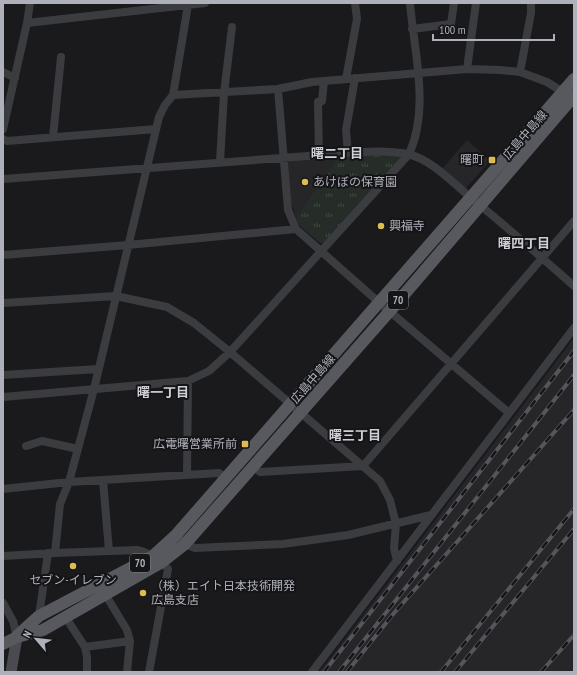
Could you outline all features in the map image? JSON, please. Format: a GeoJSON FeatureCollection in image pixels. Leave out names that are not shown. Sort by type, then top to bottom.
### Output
{"type":"FeatureCollection","features":[{"type":"Feature","properties":{"kind":"main road","name":"広島中島線"},"geometry":{"type":"LineString","coordinates":[[16,637],[39,616],[185,544],[253,466],[380,302],[476,201],[571,97],[574,79]]}},
{"type":"Feature","properties":{"kind":"main road","name":"広島中島線"},"geometry":{"type":"LineString","coordinates":[[3,644],[16,637],[43,630],[66,618],[157,559],[176,535],[228,478],[390,310],[476,201]]}},
{"type":"Feature","properties":{"kind":"street"},"geometry":{"type":"LineString","coordinates":[[3,129],[27,23],[30,3]]}},
{"type":"Feature","properties":{"kind":"street"},"geometry":{"type":"LineString","coordinates":[[27,23],[204,3]]}},
{"type":"Feature","properties":{"kind":"street"},"geometry":{"type":"LineString","coordinates":[[346,79],[357,19],[355,3]]}},
{"type":"Feature","properties":{"kind":"street"},"geometry":{"type":"LineString","coordinates":[[3,397],[188,381],[209,371],[230,352],[409,154],[418,128],[419,110],[418,73],[410,3]]}},
{"type":"Feature","properties":{"kind":"street"},"geometry":{"type":"LineString","coordinates":[[412,29],[451,24],[454,3]]}},
{"type":"Feature","properties":{"kind":"street"},"geometry":{"type":"LineString","coordinates":[[466,69],[476,3]]}},
{"type":"Feature","properties":{"kind":"street"},"geometry":{"type":"LineString","coordinates":[[520,72],[531,12],[531,3]]}},
{"type":"Feature","properties":{"kind":"street"},"geometry":{"type":"LineString","coordinates":[[39,616],[60,504],[69,482],[94,389],[159,117],[165,105],[173,95],[188,5]]}},
{"type":"Feature","properties":{"kind":"street"},"geometry":{"type":"LineString","coordinates":[[220,162],[224,93],[232,27]]}},
{"type":"Feature","properties":{"kind":"street"},"geometry":{"type":"LineString","coordinates":[[53,137],[61,56]]}},
{"type":"Feature","properties":{"kind":"street"},"geometry":{"type":"LineString","coordinates":[[173,95],[278,89],[324,81],[466,69],[520,72],[547,82],[571,97]]}},
{"type":"Feature","properties":{"kind":"street"},"geometry":{"type":"LineString","coordinates":[[3,72],[15,78]]}},
{"type":"Feature","properties":{"kind":"street"},"geometry":{"type":"LineString","coordinates":[[348,153],[346,130],[355,78]]}},
{"type":"Feature","properties":{"kind":"street"},"geometry":{"type":"LineString","coordinates":[[319,156],[318,102],[322,101],[324,81]]}},
{"type":"Feature","properties":{"kind":"street"},"geometry":{"type":"LineString","coordinates":[[278,89],[288,210],[296,229],[509,413]]}},
{"type":"Feature","properties":{"kind":"street"},"geometry":{"type":"LineString","coordinates":[[3,139],[7,141],[156,129]]}},
{"type":"Feature","properties":{"kind":"street"},"geometry":{"type":"LineString","coordinates":[[3,179],[380,151],[409,154],[438,170],[574,286]]}},
{"type":"Feature","properties":{"kind":"street"},"geometry":{"type":"LineString","coordinates":[[253,466],[260,472],[363,466],[574,221]]}},
{"type":"Feature","properties":{"kind":"street"},"geometry":{"type":"LineString","coordinates":[[3,255],[296,229]]}},
{"type":"Feature","properties":{"kind":"street"},"geometry":{"type":"LineString","coordinates":[[3,303],[116,296],[167,307],[194,323],[230,352],[380,481],[390,500],[396,524],[394,548],[397,561]]}},
{"type":"Feature","properties":{"kind":"street"},"geometry":{"type":"LineString","coordinates":[[312,672],[574,328]]}},
{"type":"Feature","properties":{"kind":"street"},"geometry":{"type":"LineString","coordinates":[[3,375],[98,369]]}},
{"type":"Feature","properties":{"kind":"street"},"geometry":{"type":"LineString","coordinates":[[187,476],[188,381]]}},
{"type":"Feature","properties":{"kind":"street"},"geometry":{"type":"LineString","coordinates":[[26,446],[42,441],[78,449]]}},
{"type":"Feature","properties":{"kind":"street"},"geometry":{"type":"LineString","coordinates":[[3,489],[69,482],[219,473],[228,478]]}},
{"type":"Feature","properties":{"kind":"street"},"geometry":{"type":"LineString","coordinates":[[103,480],[109,551]]}},
{"type":"Feature","properties":{"kind":"street"},"geometry":{"type":"LineString","coordinates":[[176,535],[185,544],[195,548],[283,544],[348,534],[431,515]]}},
{"type":"Feature","properties":{"kind":"street"},"geometry":{"type":"LineString","coordinates":[[3,556],[137,550],[157,559],[168,569],[149,672]]}},
{"type":"Feature","properties":{"kind":"street"},"geometry":{"type":"LineString","coordinates":[[105,594],[127,630],[130,641],[126,672]]}},
{"type":"Feature","properties":{"kind":"street"},"geometry":{"type":"LineString","coordinates":[[3,603],[13,621],[16,637],[11,672]]}},
{"type":"Feature","properties":{"kind":"street"},"geometry":{"type":"LineString","coordinates":[[66,618],[85,647],[87,672]]}},
{"type":"Feature","properties":{"kind":"street"},"geometry":{"type":"LineString","coordinates":[[85,647],[130,641]]}},
{"type":"Feature","properties":{"kind":"shaded area"},"geometry":{"type":"Polygon","coordinates":[[[467,140],[490,161],[465,189],[442,169],[467,140]]]}},
{"type":"Feature","properties":{"kind":"shaded area","name":"あけぼの保育園"},"geometry":{"type":"Polygon","coordinates":[[[337,158],[296,218],[291,202],[288,162],[290,160],[337,158]]]}},
{"type":"Feature","properties":{"kind":"shaded area"},"geometry":{"type":"Polygon","coordinates":[[[574,338],[574,672],[319,672],[338,648],[574,338]]]}},
{"type":"Feature","properties":{"kind":"green space"},"geometry":{"type":"Polygon","coordinates":[[[368,155],[399,156],[401,159],[326,243],[320,243],[299,225],[296,218],[337,158],[368,155]]]}},
{"type":"Feature","properties":{"kind":"railway"},"geometry":{"type":"LineString","coordinates":[[324,672],[574,351]]}},
{"type":"Feature","properties":{"kind":"railway"},"geometry":{"type":"LineString","coordinates":[[339,672],[574,375]]}},
{"type":"Feature","properties":{"kind":"railway"},"geometry":{"type":"LineString","coordinates":[[347,672],[394,613],[574,410]]}},
{"type":"Feature","properties":{"kind":"railway"},"geometry":{"type":"LineString","coordinates":[[441,672],[574,509]]}},
{"type":"Feature","properties":{"kind":"railway"},"geometry":{"type":"LineString","coordinates":[[455,672],[574,529]]}},
{"type":"Feature","properties":{"kind":"railway"},"geometry":{"type":"LineString","coordinates":[[541,672],[574,635]]}},
{"type":"Feature","properties":{"kind":"place","name":"曙町"},"geometry":{"type":"Point","coordinates":[492,160]}},
{"type":"Feature","properties":{"kind":"place","name":"あけぼの保育園"},"geometry":{"type":"Point","coordinates":[305,182]}},
{"type":"Feature","properties":{"kind":"place","name":"興福寺"},"geometry":{"type":"Point","coordinates":[381,226]}},
{"type":"Feature","properties":{"kind":"place","name":"広電曙営業所前"},"geometry":{"type":"Point","coordinates":[245,444]}},
{"type":"Feature","properties":{"kind":"place","name":"セブン-イレブン"},"geometry":{"type":"Point","coordinates":[73,566]}},
{"type":"Feature","properties":{"kind":"place","name":"（株）エイト日本技術開発 広島支店"},"geometry":{"type":"Point","coordinates":[143,593]}},
{"type":"Feature","properties":{"kind":"district","name":"曙二丁目"},"geometry":{"type":"Point","coordinates":[337,153]}},
{"type":"Feature","properties":{"kind":"district","name":"曙四丁目"},"geometry":{"type":"Point","coordinates":[524,243]}},
{"type":"Feature","properties":{"kind":"district","name":"曙一丁目"},"geometry":{"type":"Point","coordinates":[163,392]}},
{"type":"Feature","properties":{"kind":"district","name":"曙三丁目"},"geometry":{"type":"Point","coordinates":[355,435]}}]}
